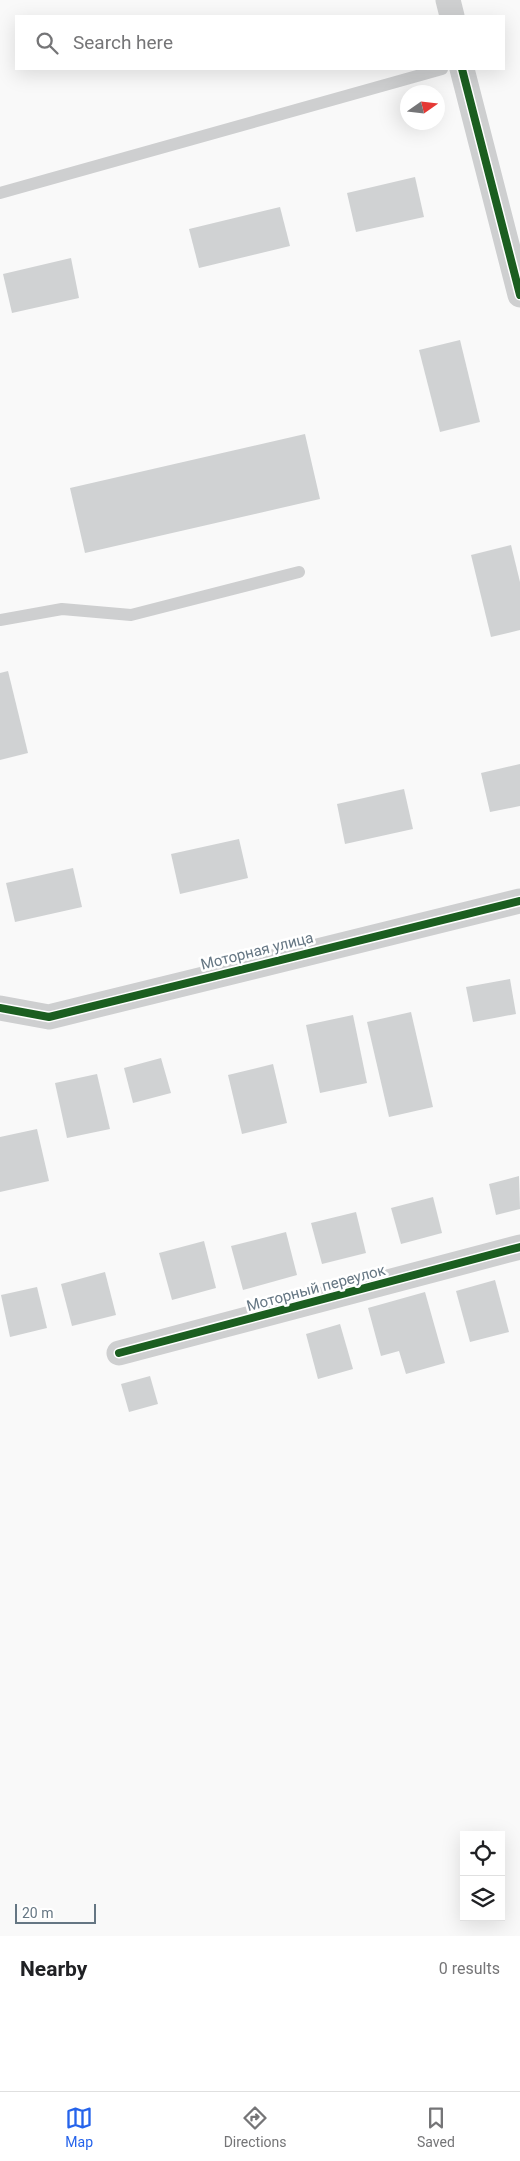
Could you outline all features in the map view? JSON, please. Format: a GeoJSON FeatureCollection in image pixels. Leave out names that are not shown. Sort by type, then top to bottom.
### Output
{"type":"FeatureCollection","features":[{"type":"Feature","properties":{"kind":"street"},"geometry":{"type":"LineString","coordinates":[[448,0],[452,15]]}},
{"type":"Feature","properties":{"kind":"street"},"geometry":{"type":"LineString","coordinates":[[462,70],[520,295]]}},
{"type":"Feature","properties":{"kind":"street","name":"Моторная улица"},"geometry":{"type":"LineString","coordinates":[[0,1008],[49,1017],[520,901]]}},
{"type":"Feature","properties":{"kind":"street","name":"Моторный переулок"},"geometry":{"type":"LineString","coordinates":[[119,1353],[520,1249]]}},
{"type":"Feature","properties":{"kind":"lane"},"geometry":{"type":"LineString","coordinates":[[0,193],[438,70]]}},
{"type":"Feature","properties":{"kind":"lane"},"geometry":{"type":"LineString","coordinates":[[0,620],[62,609],[131,615],[298,572]]}},
{"type":"Feature","properties":{"kind":"building"},"geometry":{"type":"Polygon","coordinates":[[[415,177],[424,217],[356,232],[347,193],[415,177]]]}},
{"type":"Feature","properties":{"kind":"building"},"geometry":{"type":"Polygon","coordinates":[[[280,207],[290,246],[199,268],[189,229],[280,207]]]}},
{"type":"Feature","properties":{"kind":"building"},"geometry":{"type":"Polygon","coordinates":[[[71,258],[79,298],[12,313],[3,274],[71,258]]]}},
{"type":"Feature","properties":{"kind":"building"},"geometry":{"type":"Polygon","coordinates":[[[460,340],[480,422],[440,432],[419,350],[460,340]]]}},
{"type":"Feature","properties":{"kind":"building"},"geometry":{"type":"Polygon","coordinates":[[[305,434],[320,499],[85,553],[70,488],[305,434]]]}},
{"type":"Feature","properties":{"kind":"building"},"geometry":{"type":"Polygon","coordinates":[[[511,545],[520,582],[520,630],[491,637],[471,555],[511,545]]]}},
{"type":"Feature","properties":{"kind":"building"},"geometry":{"type":"Polygon","coordinates":[[[8,671],[28,753],[0,760],[0,673],[8,671]]]}},
{"type":"Feature","properties":{"kind":"building"},"geometry":{"type":"Polygon","coordinates":[[[520,764],[520,806],[490,812],[481,773],[520,764]]]}},
{"type":"Feature","properties":{"kind":"building"},"geometry":{"type":"Polygon","coordinates":[[[404,789],[413,829],[345,844],[337,804],[404,789]]]}},
{"type":"Feature","properties":{"kind":"building"},"geometry":{"type":"Polygon","coordinates":[[[239,839],[248,878],[180,894],[171,854],[239,839]]]}},
{"type":"Feature","properties":{"kind":"building"},"geometry":{"type":"Polygon","coordinates":[[[73,868],[82,907],[15,922],[6,883],[73,868]]]}},
{"type":"Feature","properties":{"kind":"building"},"geometry":{"type":"Polygon","coordinates":[[[510,979],[516,1014],[473,1022],[466,987],[510,979]]]}},
{"type":"Feature","properties":{"kind":"building"},"geometry":{"type":"Polygon","coordinates":[[[411,1012],[433,1107],[389,1117],[367,1022],[411,1012]]]}},
{"type":"Feature","properties":{"kind":"building"},"geometry":{"type":"Polygon","coordinates":[[[353,1015],[367,1083],[320,1093],[306,1025],[353,1015]]]}},
{"type":"Feature","properties":{"kind":"building"},"geometry":{"type":"Polygon","coordinates":[[[161,1058],[171,1093],[133,1103],[124,1068],[161,1058]]]}},
{"type":"Feature","properties":{"kind":"building"},"geometry":{"type":"Polygon","coordinates":[[[273,1064],[287,1123],[242,1134],[228,1075],[273,1064]]]}},
{"type":"Feature","properties":{"kind":"building"},"geometry":{"type":"Polygon","coordinates":[[[97,1074],[110,1129],[67,1138],[55,1083],[97,1074]]]}},
{"type":"Feature","properties":{"kind":"building"},"geometry":{"type":"Polygon","coordinates":[[[37,1129],[49,1181],[0,1192],[0,1137],[37,1129]]]}},
{"type":"Feature","properties":{"kind":"building"},"geometry":{"type":"Polygon","coordinates":[[[519,1176],[520,1209],[496,1215],[489,1184],[519,1176]]]}},
{"type":"Feature","properties":{"kind":"building"},"geometry":{"type":"Polygon","coordinates":[[[433,1197],[442,1233],[401,1244],[391,1208],[433,1197]]]}},
{"type":"Feature","properties":{"kind":"building"},"geometry":{"type":"Polygon","coordinates":[[[356,1212],[366,1253],[322,1264],[311,1223],[356,1212]]]}},
{"type":"Feature","properties":{"kind":"building"},"geometry":{"type":"Polygon","coordinates":[[[286,1232],[297,1275],[243,1290],[231,1246],[286,1232]]]}},
{"type":"Feature","properties":{"kind":"building"},"geometry":{"type":"Polygon","coordinates":[[[204,1241],[216,1288],[172,1300],[159,1253],[204,1241]]]}},
{"type":"Feature","properties":{"kind":"building"},"geometry":{"type":"Polygon","coordinates":[[[105,1272],[116,1315],[72,1326],[61,1284],[105,1272]]]}},
{"type":"Feature","properties":{"kind":"building"},"geometry":{"type":"Polygon","coordinates":[[[495,1280],[509,1332],[470,1342],[456,1291],[495,1280]]]}},
{"type":"Feature","properties":{"kind":"building"},"geometry":{"type":"Polygon","coordinates":[[[37,1287],[47,1328],[10,1337],[1,1295],[37,1287]]]}},
{"type":"Feature","properties":{"kind":"building"},"geometry":{"type":"Polygon","coordinates":[[[425,1292],[445,1363],[406,1374],[399,1351],[381,1356],[368,1308],[425,1292]]]}},
{"type":"Feature","properties":{"kind":"building"},"geometry":{"type":"Polygon","coordinates":[[[340,1324],[353,1369],[318,1379],[306,1334],[340,1324]]]}},
{"type":"Feature","properties":{"kind":"building"},"geometry":{"type":"Polygon","coordinates":[[[150,1376],[158,1404],[129,1412],[121,1384],[150,1376]]]}},
{"type":"Feature","properties":{"kind":"cycle path"},"geometry":{"type":"LineString","coordinates":[[462,70],[520,295]]}},
{"type":"Feature","properties":{"kind":"cycle path"},"geometry":{"type":"LineString","coordinates":[[0,1008],[49,1017],[520,901]]}},
{"type":"Feature","properties":{"kind":"cycle path"},"geometry":{"type":"LineString","coordinates":[[119,1353],[520,1247]]}}]}
